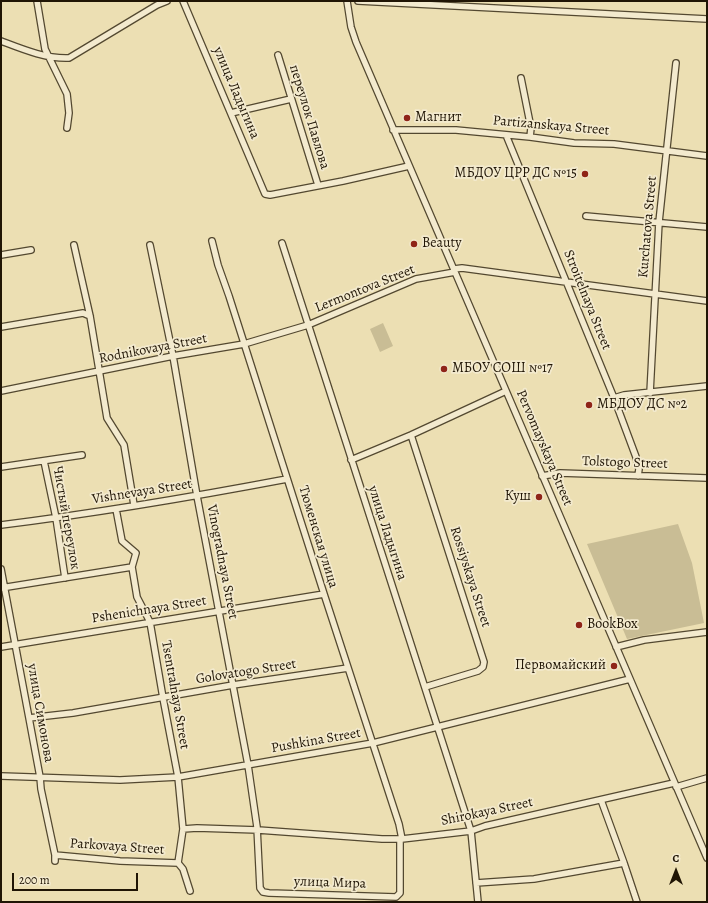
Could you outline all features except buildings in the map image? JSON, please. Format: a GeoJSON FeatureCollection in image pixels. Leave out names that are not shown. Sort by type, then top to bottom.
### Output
{"type":"FeatureCollection","features":[{"type":"Feature","properties":{"kind":"street"},"geometry":{"type":"LineString","coordinates":[[37,1],[45,49],[67,94],[69,113],[67,128]]}},
{"type":"Feature","properties":{"kind":"street"},"geometry":{"type":"LineString","coordinates":[[1,41],[48,56],[69,58],[156,3],[167,1]]}},
{"type":"Feature","properties":{"kind":"street","name":"улица Ладыгина"},"geometry":{"type":"LineString","coordinates":[[183,1],[265,194],[270,195],[318,185]]}},
{"type":"Feature","properties":{"kind":"street","name":"Pervomayskaya Street"},"geometry":{"type":"LineString","coordinates":[[348,1],[351,27],[356,42],[707,858]]}},
{"type":"Feature","properties":{"kind":"street"},"geometry":{"type":"LineString","coordinates":[[358,1],[707,19]]}},
{"type":"Feature","properties":{"kind":"street","name":"переулок Павлова"},"geometry":{"type":"LineString","coordinates":[[278,55],[318,185]]}},
{"type":"Feature","properties":{"kind":"street","name":"Kurchatova Street"},"geometry":{"type":"LineString","coordinates":[[650,393],[659,222],[676,63]]}},
{"type":"Feature","properties":{"kind":"street"},"geometry":{"type":"LineString","coordinates":[[521,78],[530,122],[530,137]]}},
{"type":"Feature","properties":{"kind":"street"},"geometry":{"type":"LineString","coordinates":[[231,113],[291,99]]}},
{"type":"Feature","properties":{"kind":"street","name":"Partizanskaya Street"},"geometry":{"type":"LineString","coordinates":[[393,130],[456,130],[506,134],[574,143],[614,144],[707,156]]}},
{"type":"Feature","properties":{"kind":"street","name":"Stroitelnaya Street"},"geometry":{"type":"LineString","coordinates":[[506,134],[614,398],[636,457],[639,469],[638,476]]}},
{"type":"Feature","properties":{"kind":"street"},"geometry":{"type":"LineString","coordinates":[[318,185],[409,166]]}},
{"type":"Feature","properties":{"kind":"street"},"geometry":{"type":"LineString","coordinates":[[586,216],[707,227]]}},
{"type":"Feature","properties":{"kind":"street","name":"Тюменская улица"},"geometry":{"type":"LineString","coordinates":[[212,241],[218,265],[399,824],[401,839],[400,891]]}},
{"type":"Feature","properties":{"kind":"street","name":"улица Ладыгина"},"geometry":{"type":"LineString","coordinates":[[282,243],[471,831],[478,902]]}},
{"type":"Feature","properties":{"kind":"street"},"geometry":{"type":"LineString","coordinates":[[74,245],[90,316],[107,418],[124,445],[134,505]]}},
{"type":"Feature","properties":{"kind":"street","name":"Vinogradnaya Street"},"geometry":{"type":"LineString","coordinates":[[150,245],[173,356],[197,496],[248,765],[258,830],[259,885]]}},
{"type":"Feature","properties":{"kind":"street"},"geometry":{"type":"LineString","coordinates":[[1,255],[31,250]]}},
{"type":"Feature","properties":{"kind":"street","name":"Lermontova Street"},"geometry":{"type":"LineString","coordinates":[[308,325],[416,279],[462,268],[707,301]]}},
{"type":"Feature","properties":{"kind":"street"},"geometry":{"type":"LineString","coordinates":[[1,327],[83,313],[90,316]]}},
{"type":"Feature","properties":{"kind":"street","name":"Rodnikovaya Street"},"geometry":{"type":"LineString","coordinates":[[1,391],[173,356],[244,344],[308,325]]}},
{"type":"Feature","properties":{"kind":"street"},"geometry":{"type":"LineString","coordinates":[[614,398],[624,395],[707,386]]}},
{"type":"Feature","properties":{"kind":"street"},"geometry":{"type":"LineString","coordinates":[[351,460],[412,435],[506,391]]}},
{"type":"Feature","properties":{"kind":"street","name":"Rossiyskaya Street"},"geometry":{"type":"LineString","coordinates":[[412,435],[484,662],[483,667],[478,671],[425,687]]}},
{"type":"Feature","properties":{"kind":"street"},"geometry":{"type":"LineString","coordinates":[[1,467],[82,455]]}},
{"type":"Feature","properties":{"kind":"street","name":"Чистый переулок"},"geometry":{"type":"LineString","coordinates":[[44,461],[56,518],[65,578]]}},
{"type":"Feature","properties":{"kind":"street","name":"Tolstogo Street"},"geometry":{"type":"LineString","coordinates":[[542,476],[560,473],[707,478]]}},
{"type":"Feature","properties":{"kind":"street","name":"Vishnevaya Street"},"geometry":{"type":"LineString","coordinates":[[1,525],[197,496],[287,479]]}},
{"type":"Feature","properties":{"kind":"street","name":"Tsentralnaya Street"},"geometry":{"type":"LineString","coordinates":[[116,509],[122,541],[136,553],[132,568],[137,597],[150,622],[178,777],[183,829],[178,863]]}},
{"type":"Feature","properties":{"kind":"street"},"geometry":{"type":"LineString","coordinates":[[3,588],[132,568]]}},
{"type":"Feature","properties":{"kind":"street","name":"улица Симонова"},"geometry":{"type":"LineString","coordinates":[[1,569],[3,588],[16,644],[55,861]]}},
{"type":"Feature","properties":{"kind":"street","name":"Pshenichnaya Street"},"geometry":{"type":"LineString","coordinates":[[1,647],[324,594]]}},
{"type":"Feature","properties":{"kind":"street"},"geometry":{"type":"LineString","coordinates":[[616,647],[644,640],[707,632]]}},
{"type":"Feature","properties":{"kind":"street","name":"Golovatogo Street"},"geometry":{"type":"LineString","coordinates":[[30,718],[73,713],[233,685],[348,668]]}},
{"type":"Feature","properties":{"kind":"street","name":"Pushkina Street"},"geometry":{"type":"LineString","coordinates":[[1,776],[120,780],[178,777],[373,743],[630,679]]}},
{"type":"Feature","properties":{"kind":"street","name":"Shirokaya Street"},"geometry":{"type":"LineString","coordinates":[[183,829],[258,830],[401,839],[471,831],[485,826],[707,778]]}},
{"type":"Feature","properties":{"kind":"street"},"geometry":{"type":"LineString","coordinates":[[601,800],[637,902]]}},
{"type":"Feature","properties":{"kind":"street","name":"Parkovaya Street"},"geometry":{"type":"LineString","coordinates":[[55,855],[120,861],[178,863]]}},
{"type":"Feature","properties":{"kind":"street"},"geometry":{"type":"LineString","coordinates":[[178,863],[183,869],[190,891]]}},
{"type":"Feature","properties":{"kind":"street"},"geometry":{"type":"LineString","coordinates":[[476,882],[534,879],[624,863]]}},
{"type":"Feature","properties":{"kind":"street","name":"улица Мира"},"geometry":{"type":"LineString","coordinates":[[259,885],[263,892],[269,893],[394,898],[398,896],[400,891]]}},
{"type":"Feature","properties":{"kind":"shaded area"},"geometry":{"type":"Polygon","coordinates":[[[383,323],[393,346],[380,352],[370,329],[383,323]]]}},
{"type":"Feature","properties":{"kind":"shaded area"},"geometry":{"type":"Polygon","coordinates":[[[678,524],[692,563],[704,623],[627,639],[587,544],[678,524]]]}},
{"type":"Feature","properties":{"kind":"place","name":"Магнит"},"geometry":{"type":"Point","coordinates":[407,118]}},
{"type":"Feature","properties":{"kind":"place","name":"МБДОУ ЦРР ДС №15"},"geometry":{"type":"Point","coordinates":[585,174]}},
{"type":"Feature","properties":{"kind":"place","name":"Beauty"},"geometry":{"type":"Point","coordinates":[414,244]}},
{"type":"Feature","properties":{"kind":"place","name":"МБОУ СОШ №17"},"geometry":{"type":"Point","coordinates":[444,369]}},
{"type":"Feature","properties":{"kind":"place","name":"МБДОУ ДС №2"},"geometry":{"type":"Point","coordinates":[589,405]}},
{"type":"Feature","properties":{"kind":"place","name":"Куш"},"geometry":{"type":"Point","coordinates":[539,497]}},
{"type":"Feature","properties":{"kind":"place","name":"BookBox"},"geometry":{"type":"Point","coordinates":[579,625]}},
{"type":"Feature","properties":{"kind":"place","name":"Первомайский"},"geometry":{"type":"Point","coordinates":[614,666]}}]}
